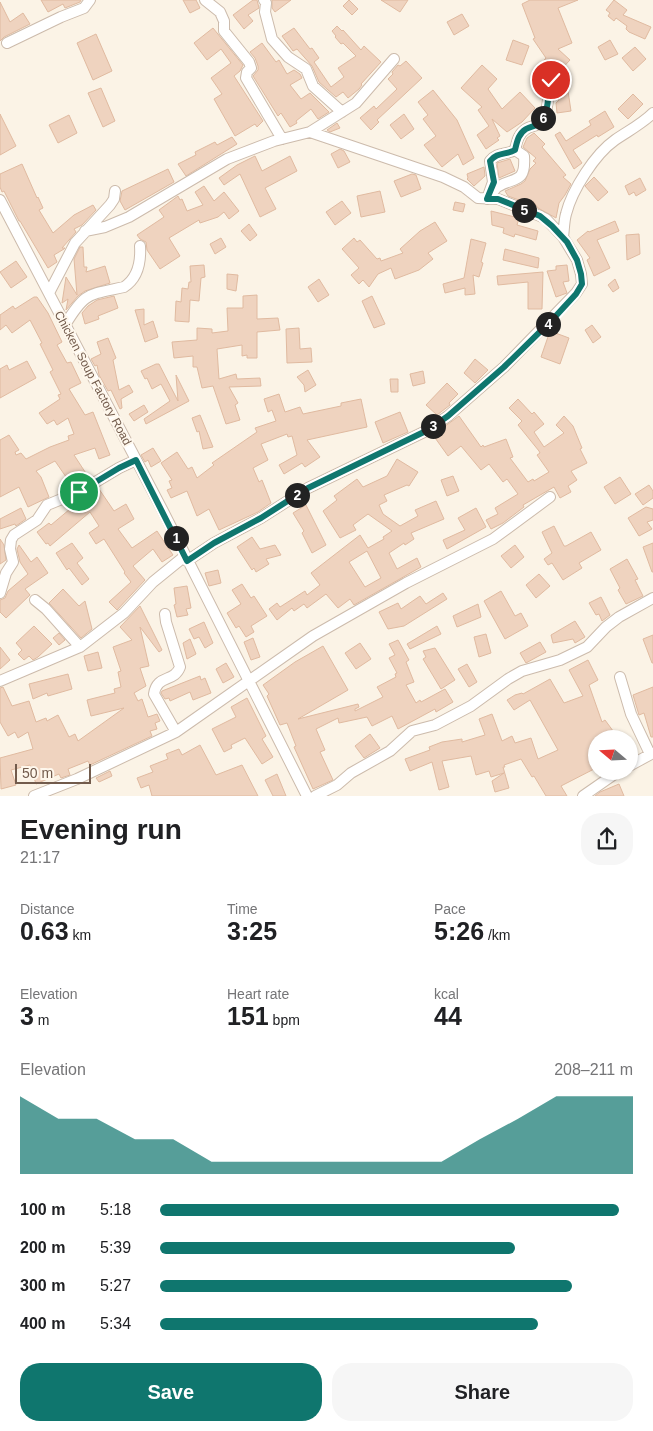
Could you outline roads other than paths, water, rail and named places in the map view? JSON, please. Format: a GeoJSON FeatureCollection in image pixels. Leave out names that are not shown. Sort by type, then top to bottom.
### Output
{"type":"FeatureCollection","features":[{"type":"Feature","properties":{"kind":"street"},"geometry":{"type":"LineString","coordinates":[[7,43],[84,8],[90,0]]}},
{"type":"Feature","properties":{"kind":"street"},"geometry":{"type":"LineString","coordinates":[[205,0],[220,12],[224,21],[224,30],[250,62],[251,68],[247,72],[246,78],[282,139]]}},
{"type":"Feature","properties":{"kind":"street"},"geometry":{"type":"LineString","coordinates":[[264,0],[272,39],[288,57],[306,69],[313,86],[342,112]]}},
{"type":"Feature","properties":{"kind":"street"},"geometry":{"type":"LineString","coordinates":[[85,231],[105,227],[129,217],[227,159],[282,139],[310,132],[356,103],[394,59]]}},
{"type":"Feature","properties":{"kind":"street"},"geometry":{"type":"LineString","coordinates":[[515,150],[517,140],[521,134],[527,129],[537,126],[543,118],[547,110],[551,80]]}},
{"type":"Feature","properties":{"kind":"street"},"geometry":{"type":"LineString","coordinates":[[563,237],[566,214],[573,196],[597,158],[614,141],[653,113]]}},
{"type":"Feature","properties":{"kind":"street"},"geometry":{"type":"LineString","coordinates":[[0,681],[80,647],[124,613],[153,582],[186,558],[261,518],[308,488],[428,430],[448,416],[498,373],[553,319],[576,294],[582,284],[577,260],[563,237],[540,216],[498,199],[478,198],[464,187],[444,177],[310,132]]}},
{"type":"Feature","properties":{"kind":"street"},"geometry":{"type":"LineString","coordinates":[[487,199],[494,182],[490,161],[494,156],[515,150]]}},
{"type":"Feature","properties":{"kind":"street"},"geometry":{"type":"LineString","coordinates":[[487,199],[498,186],[517,180],[522,172],[524,156],[515,150]]}},
{"type":"Feature","properties":{"kind":"street"},"geometry":{"type":"LineString","coordinates":[[48,294],[74,243],[110,205],[114,199],[115,190]]}},
{"type":"Feature","properties":{"kind":"street","name":"Chicken Soup Factory Road"},"geometry":{"type":"LineString","coordinates":[[0,200],[250,681],[307,796]]}},
{"type":"Feature","properties":{"kind":"street"},"geometry":{"type":"LineString","coordinates":[[65,325],[82,300],[90,295],[124,287],[128,284],[137,272],[140,246]]}},
{"type":"Feature","properties":{"kind":"street"},"geometry":{"type":"LineString","coordinates":[[0,593],[6,573],[13,562],[10,549],[11,540],[14,535],[37,520],[47,505],[79,492],[136,460]]}},
{"type":"Feature","properties":{"kind":"street"},"geometry":{"type":"LineString","coordinates":[[34,796],[59,792],[176,732],[313,636],[406,583],[494,538],[550,497]]}},
{"type":"Feature","properties":{"kind":"street"},"geometry":{"type":"LineString","coordinates":[[315,796],[337,785],[351,773],[390,751],[412,731],[435,725],[471,706],[522,671],[560,660],[587,647],[606,627],[619,617],[653,598]]}},
{"type":"Feature","properties":{"kind":"street"},"geometry":{"type":"LineString","coordinates":[[35,600],[46,609],[80,647]]}},
{"type":"Feature","properties":{"kind":"street"},"geometry":{"type":"LineString","coordinates":[[166,614],[166,622],[180,667],[174,676],[157,683],[154,694],[176,732]]}},
{"type":"Feature","properties":{"kind":"street"},"geometry":{"type":"LineString","coordinates":[[620,677],[632,714],[652,753],[638,761]]}},
{"type":"Feature","properties":{"kind":"street"},"geometry":{"type":"LineString","coordinates":[[582,796],[606,780]]}}]}
